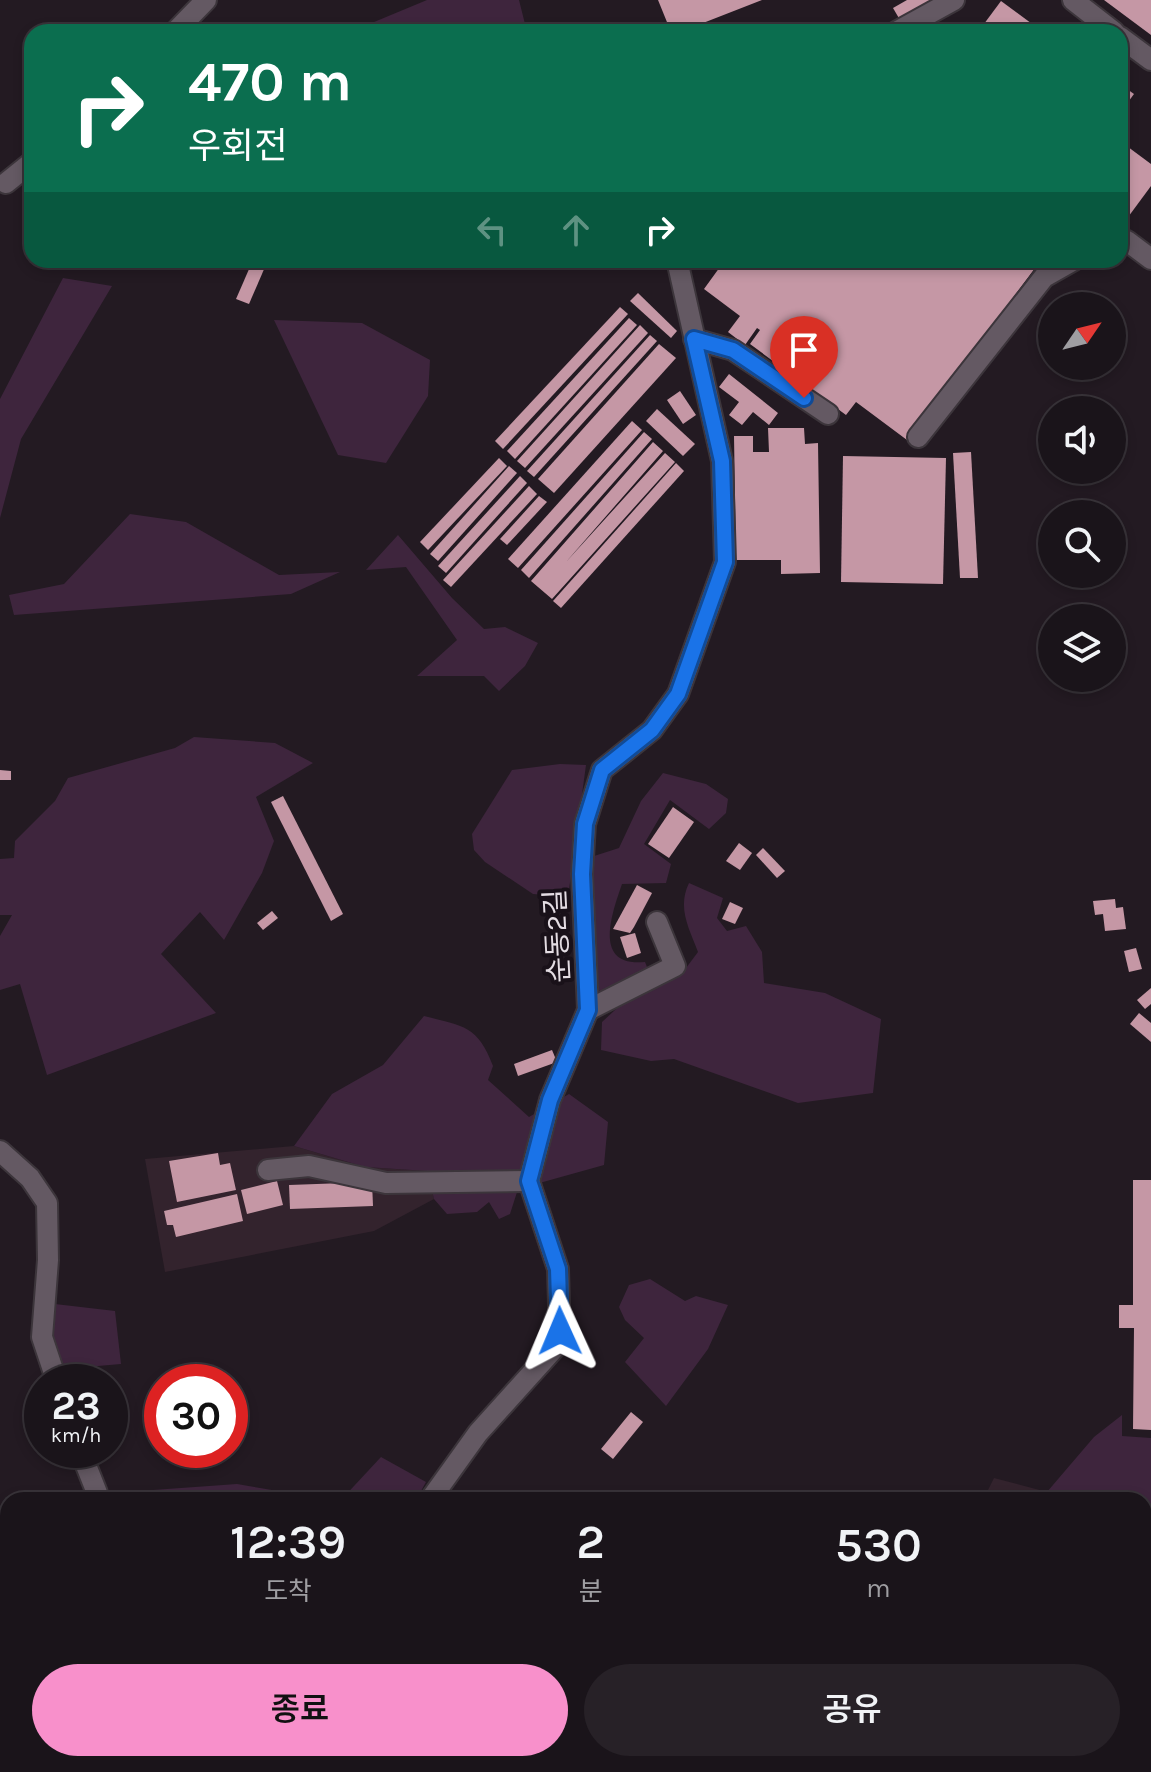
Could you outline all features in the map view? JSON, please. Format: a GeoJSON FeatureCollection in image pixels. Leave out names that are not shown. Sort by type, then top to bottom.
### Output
{"type":"FeatureCollection","features":[{"type":"Feature","properties":{"kind":"street"},"geometry":{"type":"LineString","coordinates":[[183,24],[206,0]]}},
{"type":"Feature","properties":{"kind":"street"},"geometry":{"type":"LineString","coordinates":[[910,24],[954,0]]}},
{"type":"Feature","properties":{"kind":"street"},"geometry":{"type":"LineString","coordinates":[[1073,0],[1104,24]]}},
{"type":"Feature","properties":{"kind":"street"},"geometry":{"type":"LineString","coordinates":[[1128,43],[1151,60]]}},
{"type":"Feature","properties":{"kind":"street"},"geometry":{"type":"LineString","coordinates":[[6,183],[24,168]]}},
{"type":"Feature","properties":{"kind":"street"},"geometry":{"type":"LineString","coordinates":[[1128,242],[1151,259]]}},
{"type":"Feature","properties":{"kind":"street","name":"순동2길"},"geometry":{"type":"LineString","coordinates":[[529,1181],[550,1100],[588,1010],[582,874],[589,812],[602,770],[652,730],[678,694],[725,562],[722,461],[679,268]]}},
{"type":"Feature","properties":{"kind":"street"},"geometry":{"type":"LineString","coordinates":[[918,437],[1044,277],[1060,268]]}},
{"type":"Feature","properties":{"kind":"street"},"geometry":{"type":"LineString","coordinates":[[694,339],[733,350],[828,414]]}},
{"type":"Feature","properties":{"kind":"street"},"geometry":{"type":"LineString","coordinates":[[588,1010],[675,966],[657,922]]}},
{"type":"Feature","properties":{"kind":"street"},"geometry":{"type":"LineString","coordinates":[[0,1151],[30,1178],[47,1203],[48,1260],[42,1337],[51,1364]]}},
{"type":"Feature","properties":{"kind":"street"},"geometry":{"type":"LineString","coordinates":[[268,1170],[309,1166],[386,1183],[529,1181],[558,1269],[560,1342],[478,1433],[436,1492]]}},
{"type":"Feature","properties":{"kind":"street"},"geometry":{"type":"LineString","coordinates":[[87,1468],[97,1492]]}},
{"type":"Feature","properties":{"kind":"shaded area"},"geometry":{"type":"Polygon","coordinates":[[[427,0],[519,0],[525,24],[369,24],[427,0]]]}},
{"type":"Feature","properties":{"kind":"shaded area"},"geometry":{"type":"Polygon","coordinates":[[[63,278],[112,286],[21,439],[0,518],[0,399],[63,278]]]}},
{"type":"Feature","properties":{"kind":"shaded area"},"geometry":{"type":"Polygon","coordinates":[[[274,320],[362,323],[430,360],[428,396],[386,463],[338,455],[274,320]]]}},
{"type":"Feature","properties":{"kind":"shaded area"},"geometry":{"type":"Polygon","coordinates":[[[130,514],[186,522],[279,575],[340,572],[291,594],[14,615],[9,595],[64,584],[130,514]]]}},
{"type":"Feature","properties":{"kind":"shaded area"},"geometry":{"type":"Polygon","coordinates":[[[398,535],[452,598],[484,629],[505,627],[538,643],[525,666],[499,691],[484,676],[417,676],[457,640],[406,567],[366,570],[398,535]]]}},
{"type":"Feature","properties":{"kind":"shaded area"},"geometry":{"type":"Polygon","coordinates":[[[194,737],[275,743],[313,763],[256,797],[274,841],[262,873],[224,940],[200,912],[161,954],[216,1013],[47,1075],[20,984],[0,990],[0,936],[12,915],[0,915],[0,859],[14,858],[15,841],[55,801],[68,778],[175,748],[194,737]]]}},
{"type":"Feature","properties":{"kind":"shaded area"},"geometry":{"type":"Polygon","coordinates":[[[560,764],[586,765],[568,897],[533,894],[485,862],[474,850],[472,834],[512,770],[560,764]]]}},
{"type":"Feature","properties":{"kind":"shaded area"},"geometry":{"type":"Polygon","coordinates":[[[663,773],[706,784],[728,799],[726,813],[709,829],[670,800],[644,844],[671,864],[666,883],[622,884],[611,924],[612,948],[618,956],[629,961],[645,962],[649,972],[603,994],[596,987],[591,857],[619,848],[641,801],[663,773]]]}},
{"type":"Feature","properties":{"kind":"shaded area"},"geometry":{"type":"Polygon","coordinates":[[[689,883],[723,898],[717,918],[727,931],[746,926],[762,952],[764,983],[825,993],[881,1019],[873,1093],[798,1103],[674,1059],[651,1061],[601,1050],[602,1022],[628,998],[686,968],[698,952],[684,909],[689,883]]]}},
{"type":"Feature","properties":{"kind":"shaded area"},"geometry":{"type":"Polygon","coordinates":[[[424,1016],[459,1026],[475,1035],[493,1066],[488,1080],[529,1117],[569,1094],[608,1122],[604,1165],[518,1189],[510,1214],[499,1219],[489,1202],[477,1212],[447,1214],[434,1199],[427,1171],[365,1167],[294,1146],[332,1094],[383,1065],[424,1016]]]}},
{"type":"Feature","properties":{"kind":"shaded area"},"geometry":{"type":"Polygon","coordinates":[[[294,1146],[365,1167],[427,1171],[434,1199],[374,1231],[165,1272],[145,1159],[294,1146]]]}},
{"type":"Feature","properties":{"kind":"shaded area"},"geometry":{"type":"Polygon","coordinates":[[[650,1279],[685,1301],[696,1296],[728,1305],[708,1349],[666,1406],[625,1362],[644,1338],[625,1320],[619,1307],[629,1285],[650,1279]]]}},
{"type":"Feature","properties":{"kind":"shaded area"},"geometry":{"type":"Polygon","coordinates":[[[55,1304],[115,1311],[121,1364],[61,1364],[52,1343],[55,1304]]]}},
{"type":"Feature","properties":{"kind":"shaded area"},"geometry":{"type":"Polygon","coordinates":[[[1122,1415],[1122,1436],[1151,1438],[1151,1492],[1047,1492],[1094,1437],[1122,1415]]]}},
{"type":"Feature","properties":{"kind":"shaded area"},"geometry":{"type":"Polygon","coordinates":[[[381,1457],[426,1482],[420,1492],[348,1492],[381,1457]]]}},
{"type":"Feature","properties":{"kind":"shaded area"},"geometry":{"type":"Polygon","coordinates":[[[994,1478],[1047,1492],[987,1492],[994,1478]]]}},
{"type":"Feature","properties":{"kind":"shaded area"},"geometry":{"type":"Polygon","coordinates":[[[237,1484],[284,1492],[125,1492],[237,1484]]]}},
{"type":"Feature","properties":{"kind":"building"},"geometry":{"type":"Polygon","coordinates":[[[658,0],[762,0],[700,24],[668,24],[658,0]]]}},
{"type":"Feature","properties":{"kind":"building"},"geometry":{"type":"Polygon","coordinates":[[[907,0],[935,0],[900,20],[893,8],[907,0]]]}},
{"type":"Feature","properties":{"kind":"building"},"geometry":{"type":"Polygon","coordinates":[[[1104,0],[1151,0],[1151,35],[1104,0]]]}},
{"type":"Feature","properties":{"kind":"building"},"geometry":{"type":"Polygon","coordinates":[[[1001,1],[1032,24],[984,24],[1001,1]]]}},
{"type":"Feature","properties":{"kind":"building"},"geometry":{"type":"Polygon","coordinates":[[[1128,147],[1151,164],[1151,186],[1128,217],[1128,147]]]}},
{"type":"Feature","properties":{"kind":"building"},"geometry":{"type":"Polygon","coordinates":[[[250,268],[265,268],[249,304],[236,299],[250,268]]]}},
{"type":"Feature","properties":{"kind":"building"},"geometry":{"type":"Polygon","coordinates":[[[719,268],[1035,268],[907,440],[856,402],[846,415],[750,344],[760,330],[757,328],[745,345],[728,332],[740,316],[704,289],[719,268]]]}},
{"type":"Feature","properties":{"kind":"building"},"geometry":{"type":"Polygon","coordinates":[[[638,293],[677,331],[671,338],[630,301],[638,293]]]}},
{"type":"Feature","properties":{"kind":"building"},"geometry":{"type":"Polygon","coordinates":[[[620,307],[628,314],[503,449],[495,441],[620,307]]]}},
{"type":"Feature","properties":{"kind":"building"},"geometry":{"type":"Polygon","coordinates":[[[629,318],[637,325],[515,459],[507,451],[629,318]]]}},
{"type":"Feature","properties":{"kind":"building"},"geometry":{"type":"Polygon","coordinates":[[[640,325],[648,333],[525,468],[517,461],[640,325]]]}},
{"type":"Feature","properties":{"kind":"building"},"geometry":{"type":"Polygon","coordinates":[[[650,335],[657,341],[534,477],[527,471],[650,335]]]}},
{"type":"Feature","properties":{"kind":"building"},"geometry":{"type":"Polygon","coordinates":[[[659,344],[676,358],[554,493],[538,479],[659,344]]]}},
{"type":"Feature","properties":{"kind":"building"},"geometry":{"type":"Polygon","coordinates":[[[729,374],[778,413],[769,425],[753,412],[742,425],[729,415],[739,402],[719,387],[729,374]]]}},
{"type":"Feature","properties":{"kind":"building"},"geometry":{"type":"Polygon","coordinates":[[[680,391],[696,415],[683,424],[667,400],[680,391]]]}},
{"type":"Feature","properties":{"kind":"building"},"geometry":{"type":"Polygon","coordinates":[[[657,409],[695,444],[683,456],[646,421],[657,409]]]}},
{"type":"Feature","properties":{"kind":"building"},"geometry":{"type":"Polygon","coordinates":[[[632,421],[642,430],[518,568],[508,559],[632,421]]]}},
{"type":"Feature","properties":{"kind":"building"},"geometry":{"type":"Polygon","coordinates":[[[768,428],[804,428],[805,444],[818,443],[820,573],[781,574],[781,560],[736,560],[734,436],[753,436],[753,452],[769,452],[768,428]]]}},
{"type":"Feature","properties":{"kind":"building"},"geometry":{"type":"Polygon","coordinates":[[[644,432],[652,439],[529,578],[521,570],[644,432]]]}},
{"type":"Feature","properties":{"kind":"building"},"geometry":{"type":"Polygon","coordinates":[[[653,442],[663,451],[566,562],[665,453],[675,462],[552,599],[531,581],[653,442]]]}},
{"type":"Feature","properties":{"kind":"building"},"geometry":{"type":"Polygon","coordinates":[[[971,452],[978,578],[960,578],[953,453],[971,452]]]}},
{"type":"Feature","properties":{"kind":"building"},"geometry":{"type":"Polygon","coordinates":[[[843,456],[946,458],[943,584],[841,582],[843,456]]]}},
{"type":"Feature","properties":{"kind":"building"},"geometry":{"type":"Polygon","coordinates":[[[499,458],[507,466],[428,550],[420,542],[499,458]]]}},
{"type":"Feature","properties":{"kind":"building"},"geometry":{"type":"Polygon","coordinates":[[[676,463],[684,471],[561,608],[553,601],[676,463]]]}},
{"type":"Feature","properties":{"kind":"building"},"geometry":{"type":"Polygon","coordinates":[[[509,466],[517,473],[438,561],[430,554],[509,466]]]}},
{"type":"Feature","properties":{"kind":"building"},"geometry":{"type":"Polygon","coordinates":[[[520,476],[527,483],[446,573],[438,566],[520,476]]]}},
{"type":"Feature","properties":{"kind":"building"},"geometry":{"type":"Polygon","coordinates":[[[529,486],[537,494],[451,587],[443,580],[529,486]]]}},
{"type":"Feature","properties":{"kind":"building"},"geometry":{"type":"Polygon","coordinates":[[[539,496],[547,502],[507,545],[500,539],[539,496]]]}},
{"type":"Feature","properties":{"kind":"building"},"geometry":{"type":"Polygon","coordinates":[[[0,770],[11,771],[11,780],[0,780],[0,770]]]}},
{"type":"Feature","properties":{"kind":"building"},"geometry":{"type":"Polygon","coordinates":[[[283,796],[343,914],[331,921],[271,802],[283,796]]]}},
{"type":"Feature","properties":{"kind":"building"},"geometry":{"type":"Polygon","coordinates":[[[673,807],[694,822],[669,858],[648,844],[673,807]]]}},
{"type":"Feature","properties":{"kind":"building"},"geometry":{"type":"Polygon","coordinates":[[[739,843],[752,853],[740,870],[726,861],[739,843]]]}},
{"type":"Feature","properties":{"kind":"building"},"geometry":{"type":"Polygon","coordinates":[[[763,848],[785,871],[777,878],[756,855],[763,848]]]}},
{"type":"Feature","properties":{"kind":"building"},"geometry":{"type":"Polygon","coordinates":[[[637,885],[652,893],[634,927],[630,933],[613,929],[637,885]]]}},
{"type":"Feature","properties":{"kind":"building"},"geometry":{"type":"Polygon","coordinates":[[[1115,899],[1116,908],[1123,907],[1126,929],[1105,931],[1103,914],[1095,915],[1093,901],[1115,899]]]}},
{"type":"Feature","properties":{"kind":"building"},"geometry":{"type":"Polygon","coordinates":[[[730,902],[743,908],[735,924],[722,919],[730,902]]]}},
{"type":"Feature","properties":{"kind":"building"},"geometry":{"type":"Polygon","coordinates":[[[272,911],[278,918],[263,930],[257,923],[272,911]]]}},
{"type":"Feature","properties":{"kind":"building"},"geometry":{"type":"Polygon","coordinates":[[[635,933],[641,953],[627,958],[620,937],[635,933]]]}},
{"type":"Feature","properties":{"kind":"building"},"geometry":{"type":"Polygon","coordinates":[[[1136,948],[1142,969],[1129,972],[1124,951],[1136,948]]]}},
{"type":"Feature","properties":{"kind":"building"},"geometry":{"type":"Polygon","coordinates":[[[1151,988],[1151,1004],[1145,1009],[1137,1000],[1151,988]]]}},
{"type":"Feature","properties":{"kind":"building"},"geometry":{"type":"Polygon","coordinates":[[[1139,1013],[1151,1023],[1151,1042],[1130,1024],[1139,1013]]]}},
{"type":"Feature","properties":{"kind":"building"},"geometry":{"type":"Polygon","coordinates":[[[552,1050],[557,1062],[518,1076],[514,1064],[552,1050]]]}},
{"type":"Feature","properties":{"kind":"building"},"geometry":{"type":"Polygon","coordinates":[[[218,1153],[220,1165],[230,1163],[236,1190],[177,1202],[169,1161],[218,1153]]]}},
{"type":"Feature","properties":{"kind":"building"},"geometry":{"type":"Polygon","coordinates":[[[1133,1180],[1151,1180],[1151,1430],[1133,1429],[1134,1328],[1119,1328],[1119,1305],[1133,1305],[1133,1180]]]}},
{"type":"Feature","properties":{"kind":"building"},"geometry":{"type":"Polygon","coordinates":[[[277,1181],[283,1205],[247,1214],[241,1190],[277,1181]]]}},
{"type":"Feature","properties":{"kind":"building"},"geometry":{"type":"Polygon","coordinates":[[[372,1182],[373,1206],[290,1209],[289,1185],[372,1182]]]}},
{"type":"Feature","properties":{"kind":"building"},"geometry":{"type":"Polygon","coordinates":[[[237,1194],[243,1221],[176,1237],[173,1225],[167,1225],[164,1211],[237,1194]]]}},
{"type":"Feature","properties":{"kind":"building"},"geometry":{"type":"Polygon","coordinates":[[[631,1412],[643,1422],[613,1459],[601,1449],[631,1412]]]}},
{"type":"Feature","properties":{"kind":"route"},"geometry":{"type":"LineString","coordinates":[[560,1331],[558,1269],[529,1181],[550,1100],[588,1010],[582,874],[585,824],[602,770],[652,730],[678,694],[725,562],[722,461],[694,339],[733,350],[804,398]]}}]}
